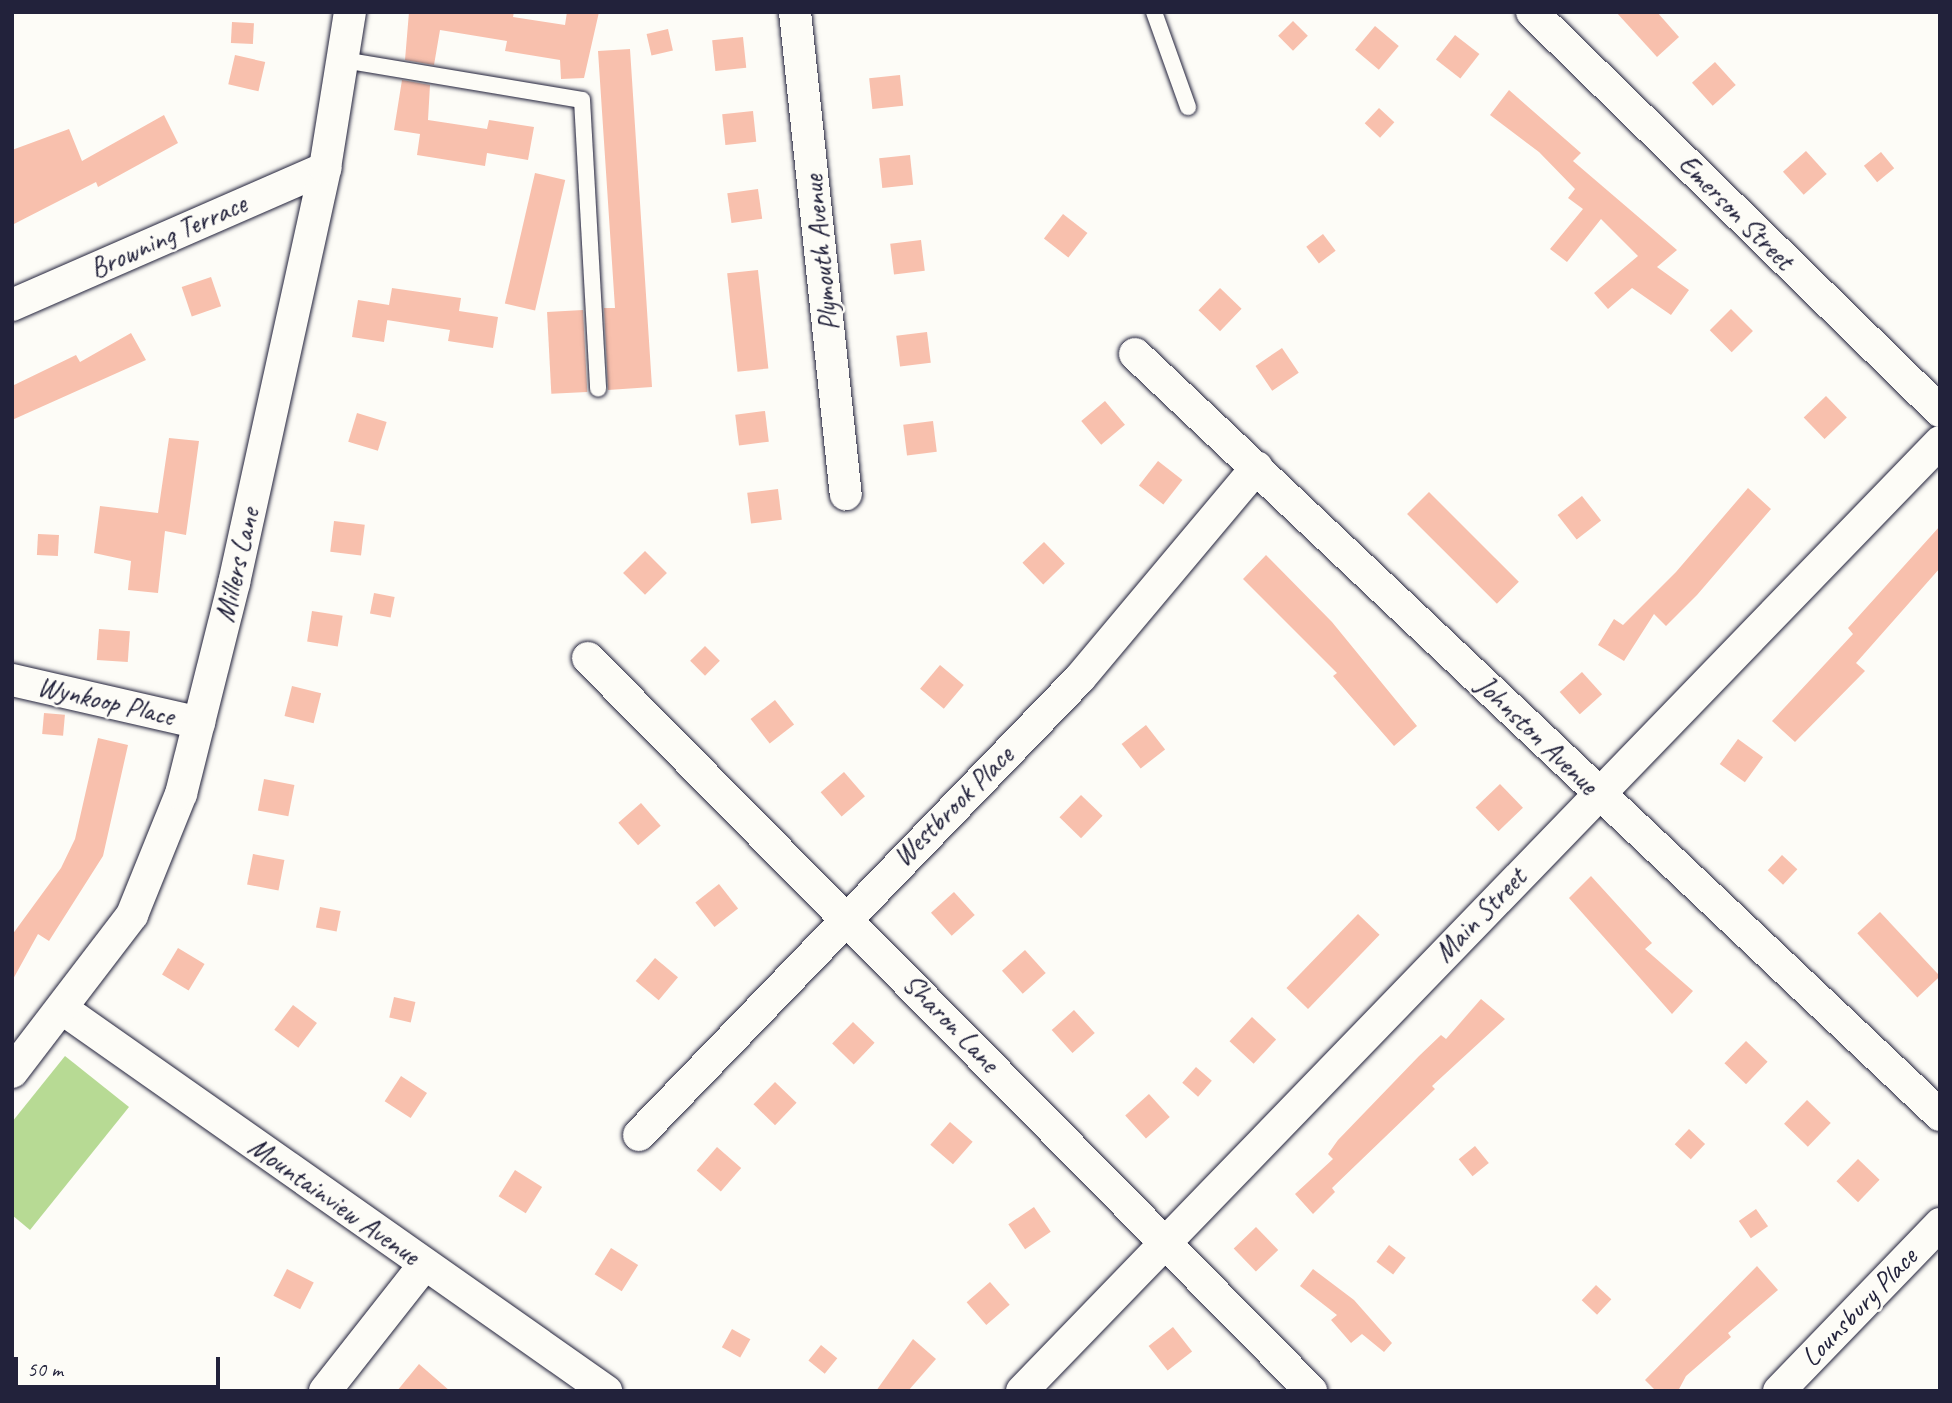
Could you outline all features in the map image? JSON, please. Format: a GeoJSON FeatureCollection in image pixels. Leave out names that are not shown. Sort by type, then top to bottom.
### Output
{"type":"FeatureCollection","features":[{"type":"Feature","properties":{"kind":"street","name":"Millers Lane"},"geometry":{"type":"LineString","coordinates":[[12,1072],[64,1010],[132,915],[166,836],[199,723],[325,168],[351,12]]}},
{"type":"Feature","properties":{"kind":"street","name":"Plymouth Avenue"},"geometry":{"type":"LineString","coordinates":[[795,12],[846,494]]}},
{"type":"Feature","properties":{"kind":"street","name":"Emerson Street"},"geometry":{"type":"LineString","coordinates":[[1532,12],[1940,411]]}},
{"type":"Feature","properties":{"kind":"street","name":"Browning Terrace"},"geometry":{"type":"LineString","coordinates":[[12,305],[325,168]]}},
{"type":"Feature","properties":{"kind":"street","name":"Johnston Avenue"},"geometry":{"type":"LineString","coordinates":[[1135,354],[1940,1115]]}},
{"type":"Feature","properties":{"kind":"street","name":"Main Street"},"geometry":{"type":"LineString","coordinates":[[1022,1391],[1163,1241],[1940,442]]}},
{"type":"Feature","properties":{"kind":"street","name":"Westbrook Place"},"geometry":{"type":"LineString","coordinates":[[639,1135],[845,915],[1080,678],[1257,467]]}},
{"type":"Feature","properties":{"kind":"street","name":"Sharon Lane"},"geometry":{"type":"LineString","coordinates":[[588,658],[845,915],[1311,1391]]}},
{"type":"Feature","properties":{"kind":"street","name":"Wynkoop Place"},"geometry":{"type":"LineString","coordinates":[[12,680],[199,723]]}},
{"type":"Feature","properties":{"kind":"street","name":"Mountainview Avenue"},"geometry":{"type":"LineString","coordinates":[[64,1010],[606,1391]]}},
{"type":"Feature","properties":{"kind":"street","name":"Lounsbury Place"},"geometry":{"type":"LineString","coordinates":[[1779,1391],[1940,1224]]}},
{"type":"Feature","properties":{"kind":"street"},"geometry":{"type":"LineString","coordinates":[[325,1391],[424,1265]]}},
{"type":"Feature","properties":{"kind":"lane"},"geometry":{"type":"LineString","coordinates":[[1154,12],[1188,107]]}},
{"type":"Feature","properties":{"kind":"lane"},"geometry":{"type":"LineString","coordinates":[[343,60],[582,100],[598,389]]}},
{"type":"Feature","properties":{"kind":"green space"},"geometry":{"type":"Polygon","coordinates":[[[65,1056],[129,1107],[30,1230],[12,1215],[12,1122],[65,1056]]]}},
{"type":"Feature","properties":{"kind":"building"},"geometry":{"type":"Polygon","coordinates":[[[409,12],[514,12],[513,17],[565,25],[567,12],[599,12],[584,78],[561,79],[560,60],[505,51],[507,41],[440,30],[434,65],[405,60],[409,12]]]}},
{"type":"Feature","properties":{"kind":"building"},"geometry":{"type":"Polygon","coordinates":[[[1616,12],[1657,12],[1679,37],[1657,57],[1616,12]]]}},
{"type":"Feature","properties":{"kind":"building"},"geometry":{"type":"Polygon","coordinates":[[[1293,21],[1308,36],[1293,51],[1278,36],[1293,21]]]}},
{"type":"Feature","properties":{"kind":"building"},"geometry":{"type":"Polygon","coordinates":[[[232,22],[254,23],[253,44],[231,43],[232,22]]]}},
{"type":"Feature","properties":{"kind":"building"},"geometry":{"type":"Polygon","coordinates":[[[1375,26],[1399,46],[1379,70],[1355,50],[1375,26]]]}},
{"type":"Feature","properties":{"kind":"building"},"geometry":{"type":"Polygon","coordinates":[[[668,29],[673,50],[652,55],[647,34],[668,29]]]}},
{"type":"Feature","properties":{"kind":"building"},"geometry":{"type":"Polygon","coordinates":[[[1455,35],[1479,54],[1460,79],[1436,59],[1455,35]]]}},
{"type":"Feature","properties":{"kind":"building"},"geometry":{"type":"Polygon","coordinates":[[[743,37],[746,68],[715,71],[712,40],[743,37]]]}},
{"type":"Feature","properties":{"kind":"building"},"geometry":{"type":"Polygon","coordinates":[[[630,49],[652,387],[608,390],[604,308],[615,308],[598,51],[630,49]]]}},
{"type":"Feature","properties":{"kind":"building"},"geometry":{"type":"Polygon","coordinates":[[[235,55],[265,62],[258,91],[228,84],[235,55]]]}},
{"type":"Feature","properties":{"kind":"building"},"geometry":{"type":"Polygon","coordinates":[[[1715,62],[1736,85],[1713,106],[1692,83],[1715,62]]]}},
{"type":"Feature","properties":{"kind":"building"},"geometry":{"type":"Polygon","coordinates":[[[900,75],[903,106],[872,109],[869,78],[900,75]]]}},
{"type":"Feature","properties":{"kind":"building"},"geometry":{"type":"Polygon","coordinates":[[[402,80],[430,85],[428,120],[487,129],[489,120],[534,127],[528,160],[487,153],[485,166],[417,155],[420,134],[394,130],[402,80]]]}},
{"type":"Feature","properties":{"kind":"building"},"geometry":{"type":"Polygon","coordinates":[[[1509,90],[1581,153],[1573,161],[1677,250],[1657,267],[1689,290],[1671,315],[1632,288],[1608,309],[1594,293],[1638,256],[1601,219],[1567,262],[1550,249],[1583,209],[1568,198],[1575,189],[1539,152],[1490,115],[1509,90]]]}},
{"type":"Feature","properties":{"kind":"building"},"geometry":{"type":"Polygon","coordinates":[[[1379,108],[1394,122],[1380,138],[1365,123],[1379,108]]]}},
{"type":"Feature","properties":{"kind":"building"},"geometry":{"type":"Polygon","coordinates":[[[753,111],[756,142],[725,145],[722,114],[753,111]]]}},
{"type":"Feature","properties":{"kind":"building"},"geometry":{"type":"Polygon","coordinates":[[[164,115],[178,143],[98,187],[96,182],[12,225],[12,150],[69,129],[82,161],[164,115]]]}},
{"type":"Feature","properties":{"kind":"building"},"geometry":{"type":"Polygon","coordinates":[[[1806,151],[1827,174],[1804,195],[1783,172],[1806,151]]]}},
{"type":"Feature","properties":{"kind":"building"},"geometry":{"type":"Polygon","coordinates":[[[1881,152],[1894,168],[1877,182],[1864,166],[1881,152]]]}},
{"type":"Feature","properties":{"kind":"building"},"geometry":{"type":"Polygon","coordinates":[[[910,155],[913,185],[882,188],[879,158],[910,155]]]}},
{"type":"Feature","properties":{"kind":"building"},"geometry":{"type":"Polygon","coordinates":[[[535,173],[565,180],[535,311],[505,304],[535,173]]]}},
{"type":"Feature","properties":{"kind":"building"},"geometry":{"type":"Polygon","coordinates":[[[758,189],[762,219],[731,223],[727,193],[758,189]]]}},
{"type":"Feature","properties":{"kind":"building"},"geometry":{"type":"Polygon","coordinates":[[[1063,214],[1087,233],[1068,258],[1044,238],[1063,214]]]}},
{"type":"Feature","properties":{"kind":"building"},"geometry":{"type":"Polygon","coordinates":[[[1323,234],[1336,251],[1319,263],[1306,247],[1323,234]]]}},
{"type":"Feature","properties":{"kind":"building"},"geometry":{"type":"Polygon","coordinates":[[[921,240],[925,271],[894,275],[890,244],[921,240]]]}},
{"type":"Feature","properties":{"kind":"building"},"geometry":{"type":"Polygon","coordinates":[[[758,270],[768,368],[738,372],[727,273],[758,270]]]}},
{"type":"Feature","properties":{"kind":"building"},"geometry":{"type":"Polygon","coordinates":[[[211,277],[221,306],[192,316],[182,287],[211,277]]]}},
{"type":"Feature","properties":{"kind":"building"},"geometry":{"type":"Polygon","coordinates":[[[392,288],[461,298],[459,311],[498,317],[493,348],[448,341],[450,330],[387,320],[384,342],[352,337],[358,300],[389,305],[392,288]]]}},
{"type":"Feature","properties":{"kind":"building"},"geometry":{"type":"Polygon","coordinates":[[[1220,288],[1242,309],[1220,331],[1198,310],[1220,288]]]}},
{"type":"Feature","properties":{"kind":"building"},"geometry":{"type":"Polygon","coordinates":[[[1731,309],[1753,331],[1732,352],[1710,330],[1731,309]]]}},
{"type":"Feature","properties":{"kind":"building"},"geometry":{"type":"Polygon","coordinates":[[[583,310],[587,392],[551,394],[547,312],[583,310]]]}},
{"type":"Feature","properties":{"kind":"building"},"geometry":{"type":"Polygon","coordinates":[[[927,332],[931,363],[900,367],[896,336],[927,332]]]}},
{"type":"Feature","properties":{"kind":"building"},"geometry":{"type":"Polygon","coordinates":[[[131,333],[146,360],[12,420],[12,386],[76,355],[80,362],[131,333]]]}},
{"type":"Feature","properties":{"kind":"building"},"geometry":{"type":"Polygon","coordinates":[[[1282,348],[1299,373],[1272,391],[1255,366],[1282,348]]]}},
{"type":"Feature","properties":{"kind":"building"},"geometry":{"type":"Polygon","coordinates":[[[1826,396],[1847,418],[1825,439],[1804,418],[1826,396]]]}},
{"type":"Feature","properties":{"kind":"building"},"geometry":{"type":"Polygon","coordinates":[[[1105,401],[1125,425],[1101,445],[1081,421],[1105,401]]]}},
{"type":"Feature","properties":{"kind":"building"},"geometry":{"type":"Polygon","coordinates":[[[765,411],[769,442],[739,445],[735,415],[765,411]]]}},
{"type":"Feature","properties":{"kind":"building"},"geometry":{"type":"Polygon","coordinates":[[[357,413],[387,422],[378,451],[348,442],[357,413]]]}},
{"type":"Feature","properties":{"kind":"building"},"geometry":{"type":"Polygon","coordinates":[[[933,421],[937,452],[907,455],[903,425],[933,421]]]}},
{"type":"Feature","properties":{"kind":"building"},"geometry":{"type":"Polygon","coordinates":[[[169,438],[199,441],[186,535],[165,531],[158,593],[128,590],[131,561],[94,553],[100,506],[158,513],[169,438]]]}},
{"type":"Feature","properties":{"kind":"building"},"geometry":{"type":"Polygon","coordinates":[[[1158,461],[1182,480],[1163,505],[1139,485],[1158,461]]]}},
{"type":"Feature","properties":{"kind":"building"},"geometry":{"type":"Polygon","coordinates":[[[1748,488],[1771,509],[1697,595],[1666,626],[1654,614],[1624,661],[1598,645],[1614,619],[1623,625],[1676,572],[1748,488]]]}},
{"type":"Feature","properties":{"kind":"building"},"geometry":{"type":"Polygon","coordinates":[[[778,489],[782,520],[751,524],[747,493],[778,489]]]}},
{"type":"Feature","properties":{"kind":"building"},"geometry":{"type":"Polygon","coordinates":[[[1429,492],[1519,582],[1497,604],[1407,514],[1429,492]]]}},
{"type":"Feature","properties":{"kind":"building"},"geometry":{"type":"Polygon","coordinates":[[[1582,496],[1601,520],[1577,540],[1558,515],[1582,496]]]}},
{"type":"Feature","properties":{"kind":"building"},"geometry":{"type":"Polygon","coordinates":[[[334,521],[365,525],[361,556],[330,552],[334,521]]]}},
{"type":"Feature","properties":{"kind":"building"},"geometry":{"type":"Polygon","coordinates":[[[1940,526],[1940,568],[1856,663],[1865,671],[1795,742],[1772,721],[1853,634],[1848,628],[1940,526]]]}},
{"type":"Feature","properties":{"kind":"building"},"geometry":{"type":"Polygon","coordinates":[[[38,534],[59,535],[58,556],[37,555],[38,534]]]}},
{"type":"Feature","properties":{"kind":"building"},"geometry":{"type":"Polygon","coordinates":[[[1044,542],[1065,564],[1043,584],[1022,563],[1044,542]]]}},
{"type":"Feature","properties":{"kind":"building"},"geometry":{"type":"Polygon","coordinates":[[[645,551],[667,573],[645,595],[623,573],[645,551]]]}},
{"type":"Feature","properties":{"kind":"building"},"geometry":{"type":"Polygon","coordinates":[[[1266,555],[1332,622],[1417,726],[1394,746],[1333,676],[1337,673],[1243,579],[1266,555]]]}},
{"type":"Feature","properties":{"kind":"building"},"geometry":{"type":"Polygon","coordinates":[[[374,593],[395,597],[391,618],[370,614],[374,593]]]}},
{"type":"Feature","properties":{"kind":"building"},"geometry":{"type":"Polygon","coordinates":[[[312,611],[343,616],[338,646],[307,642],[312,611]]]}},
{"type":"Feature","properties":{"kind":"building"},"geometry":{"type":"Polygon","coordinates":[[[99,629],[130,631],[128,662],[97,660],[99,629]]]}},
{"type":"Feature","properties":{"kind":"building"},"geometry":{"type":"Polygon","coordinates":[[[705,646],[720,661],[705,676],[690,661],[705,646]]]}},
{"type":"Feature","properties":{"kind":"building"},"geometry":{"type":"Polygon","coordinates":[[[940,665],[964,685],[944,709],[920,689],[940,665]]]}},
{"type":"Feature","properties":{"kind":"building"},"geometry":{"type":"Polygon","coordinates":[[[1582,672],[1602,694],[1580,714],[1560,692],[1582,672]]]}},
{"type":"Feature","properties":{"kind":"building"},"geometry":{"type":"Polygon","coordinates":[[[292,686],[321,693],[314,723],[285,716],[292,686]]]}},
{"type":"Feature","properties":{"kind":"building"},"geometry":{"type":"Polygon","coordinates":[[[775,700],[794,724],[770,744],[751,719],[775,700]]]}},
{"type":"Feature","properties":{"kind":"building"},"geometry":{"type":"Polygon","coordinates":[[[44,713],[65,715],[63,736],[42,734],[44,713]]]}},
{"type":"Feature","properties":{"kind":"building"},"geometry":{"type":"Polygon","coordinates":[[[1146,725],[1165,749],[1141,769],[1122,744],[1146,725]]]}},
{"type":"Feature","properties":{"kind":"building"},"geometry":{"type":"Polygon","coordinates":[[[98,738],[128,745],[103,856],[49,941],[38,934],[12,981],[12,935],[61,868],[75,839],[98,738]]]}},
{"type":"Feature","properties":{"kind":"building"},"geometry":{"type":"Polygon","coordinates":[[[1738,739],[1763,757],[1745,782],[1720,764],[1738,739]]]}},
{"type":"Feature","properties":{"kind":"building"},"geometry":{"type":"Polygon","coordinates":[[[844,772],[865,796],[842,816],[821,792],[844,772]]]}},
{"type":"Feature","properties":{"kind":"building"},"geometry":{"type":"Polygon","coordinates":[[[264,779],[294,785],[288,816],[258,810],[264,779]]]}},
{"type":"Feature","properties":{"kind":"building"},"geometry":{"type":"Polygon","coordinates":[[[1500,784],[1523,808],[1498,831],[1476,808],[1500,784]]]}},
{"type":"Feature","properties":{"kind":"building"},"geometry":{"type":"Polygon","coordinates":[[[1081,795],[1103,816],[1081,838],[1059,817],[1081,795]]]}},
{"type":"Feature","properties":{"kind":"building"},"geometry":{"type":"Polygon","coordinates":[[[641,803],[661,826],[638,845],[618,823],[641,803]]]}},
{"type":"Feature","properties":{"kind":"building"},"geometry":{"type":"Polygon","coordinates":[[[253,854],[284,860],[278,891],[247,884],[253,854]]]}},
{"type":"Feature","properties":{"kind":"building"},"geometry":{"type":"Polygon","coordinates":[[[1782,855],[1797,869],[1783,885],[1768,870],[1782,855]]]}},
{"type":"Feature","properties":{"kind":"building"},"geometry":{"type":"Polygon","coordinates":[[[1591,876],[1652,943],[1645,949],[1693,991],[1672,1014],[1569,898],[1591,876]]]}},
{"type":"Feature","properties":{"kind":"building"},"geometry":{"type":"Polygon","coordinates":[[[719,884],[738,908],[714,927],[695,902],[719,884]]]}},
{"type":"Feature","properties":{"kind":"building"},"geometry":{"type":"Polygon","coordinates":[[[954,892],[975,915],[952,936],[931,913],[954,892]]]}},
{"type":"Feature","properties":{"kind":"building"},"geometry":{"type":"Polygon","coordinates":[[[320,907],[341,911],[337,932],[316,928],[320,907]]]}},
{"type":"Feature","properties":{"kind":"building"},"geometry":{"type":"Polygon","coordinates":[[[1880,912],[1940,976],[1917,998],[1857,933],[1880,912]]]}},
{"type":"Feature","properties":{"kind":"building"},"geometry":{"type":"Polygon","coordinates":[[[1358,914],[1380,935],[1308,1009],[1286,988],[1358,914]]]}},
{"type":"Feature","properties":{"kind":"building"},"geometry":{"type":"Polygon","coordinates":[[[178,948],[205,964],[189,991],[162,975],[178,948]]]}},
{"type":"Feature","properties":{"kind":"building"},"geometry":{"type":"Polygon","coordinates":[[[1025,950],[1046,973],[1023,994],[1002,971],[1025,950]]]}},
{"type":"Feature","properties":{"kind":"building"},"geometry":{"type":"Polygon","coordinates":[[[655,958],[678,977],[659,1000],[636,981],[655,958]]]}},
{"type":"Feature","properties":{"kind":"building"},"geometry":{"type":"Polygon","coordinates":[[[394,997],[415,1002],[411,1022],[389,1017],[394,997]]]}},
{"type":"Feature","properties":{"kind":"building"},"geometry":{"type":"Polygon","coordinates":[[[1481,999],[1505,1019],[1432,1086],[1435,1089],[1332,1188],[1335,1192],[1313,1214],[1295,1194],[1333,1159],[1328,1154],[1338,1140],[1441,1035],[1446,1039],[1481,999]]]}},
{"type":"Feature","properties":{"kind":"building"},"geometry":{"type":"Polygon","coordinates":[[[293,1005],[317,1023],[298,1048],[274,1030],[293,1005]]]}},
{"type":"Feature","properties":{"kind":"building"},"geometry":{"type":"Polygon","coordinates":[[[1074,1010],[1095,1033],[1072,1053],[1052,1030],[1074,1010]]]}},
{"type":"Feature","properties":{"kind":"building"},"geometry":{"type":"Polygon","coordinates":[[[1252,1017],[1276,1040],[1254,1064],[1229,1041],[1252,1017]]]}},
{"type":"Feature","properties":{"kind":"building"},"geometry":{"type":"Polygon","coordinates":[[[853,1022],[875,1043],[854,1064],[832,1044],[853,1022]]]}},
{"type":"Feature","properties":{"kind":"building"},"geometry":{"type":"Polygon","coordinates":[[[1746,1041],[1768,1062],[1746,1084],[1724,1063],[1746,1041]]]}},
{"type":"Feature","properties":{"kind":"building"},"geometry":{"type":"Polygon","coordinates":[[[1196,1067],[1212,1081],[1198,1097],[1182,1083],[1196,1067]]]}},
{"type":"Feature","properties":{"kind":"building"},"geometry":{"type":"Polygon","coordinates":[[[401,1076],[427,1093],[411,1118],[385,1101],[401,1076]]]}},
{"type":"Feature","properties":{"kind":"building"},"geometry":{"type":"Polygon","coordinates":[[[775,1082],[797,1103],[775,1125],[753,1104],[775,1082]]]}},
{"type":"Feature","properties":{"kind":"building"},"geometry":{"type":"Polygon","coordinates":[[[1149,1094],[1170,1117],[1146,1138],[1125,1115],[1149,1094]]]}},
{"type":"Feature","properties":{"kind":"building"},"geometry":{"type":"Polygon","coordinates":[[[1807,1100],[1831,1123],[1808,1147],[1784,1124],[1807,1100]]]}},
{"type":"Feature","properties":{"kind":"building"},"geometry":{"type":"Polygon","coordinates":[[[950,1122],[973,1142],[953,1164],[930,1145],[950,1122]]]}},
{"type":"Feature","properties":{"kind":"building"},"geometry":{"type":"Polygon","coordinates":[[[1689,1129],[1705,1144],[1691,1159],[1675,1144],[1689,1129]]]}},
{"type":"Feature","properties":{"kind":"building"},"geometry":{"type":"Polygon","coordinates":[[[1475,1146],[1489,1163],[1473,1176],[1459,1159],[1475,1146]]]}},
{"type":"Feature","properties":{"kind":"building"},"geometry":{"type":"Polygon","coordinates":[[[717,1147],[741,1168],[721,1191],[697,1170],[717,1147]]]}},
{"type":"Feature","properties":{"kind":"building"},"geometry":{"type":"Polygon","coordinates":[[[1858,1159],[1880,1180],[1858,1202],[1836,1181],[1858,1159]]]}},
{"type":"Feature","properties":{"kind":"building"},"geometry":{"type":"Polygon","coordinates":[[[515,1170],[542,1187],[526,1213],[499,1196],[515,1170]]]}},
{"type":"Feature","properties":{"kind":"building"},"geometry":{"type":"Polygon","coordinates":[[[1034,1207],[1051,1232],[1025,1249],[1008,1224],[1034,1207]]]}},
{"type":"Feature","properties":{"kind":"building"},"geometry":{"type":"Polygon","coordinates":[[[1756,1209],[1768,1226],[1751,1238],[1739,1221],[1756,1209]]]}},
{"type":"Feature","properties":{"kind":"building"},"geometry":{"type":"Polygon","coordinates":[[[1256,1227],[1278,1250],[1256,1272],[1234,1249],[1256,1227]]]}},
{"type":"Feature","properties":{"kind":"building"},"geometry":{"type":"Polygon","coordinates":[[[1389,1245],[1406,1258],[1393,1274],[1376,1262],[1389,1245]]]}},
{"type":"Feature","properties":{"kind":"building"},"geometry":{"type":"Polygon","coordinates":[[[611,1248],[638,1265],[622,1291],[595,1274],[611,1248]]]}},
{"type":"Feature","properties":{"kind":"building"},"geometry":{"type":"Polygon","coordinates":[[[1757,1266],[1778,1290],[1728,1333],[1731,1337],[1686,1376],[1678,1391],[1656,1391],[1645,1380],[1757,1266]]]}},
{"type":"Feature","properties":{"kind":"building"},"geometry":{"type":"Polygon","coordinates":[[[287,1269],[314,1283],[300,1309],[273,1296],[287,1269]]]}},
{"type":"Feature","properties":{"kind":"building"},"geometry":{"type":"Polygon","coordinates":[[[1313,1269],[1354,1300],[1392,1343],[1384,1352],[1362,1334],[1351,1343],[1331,1320],[1337,1315],[1300,1286],[1313,1269]]]}},
{"type":"Feature","properties":{"kind":"building"},"geometry":{"type":"Polygon","coordinates":[[[990,1282],[1010,1305],[986,1325],[967,1302],[990,1282]]]}},
{"type":"Feature","properties":{"kind":"building"},"geometry":{"type":"Polygon","coordinates":[[[1596,1285],[1611,1299],[1597,1315],[1582,1300],[1596,1285]]]}},
{"type":"Feature","properties":{"kind":"building"},"geometry":{"type":"Polygon","coordinates":[[[1173,1327],[1192,1351],[1168,1371],[1149,1346],[1173,1327]]]}},
{"type":"Feature","properties":{"kind":"building"},"geometry":{"type":"Polygon","coordinates":[[[732,1329],[750,1339],[740,1358],[722,1347],[732,1329]]]}},
{"type":"Feature","properties":{"kind":"building"},"geometry":{"type":"Polygon","coordinates":[[[913,1339],[936,1359],[908,1391],[876,1391],[913,1339]]]}},
{"type":"Feature","properties":{"kind":"building"},"geometry":{"type":"Polygon","coordinates":[[[821,1345],[837,1358],[825,1374],[808,1361],[821,1345]]]}},
{"type":"Feature","properties":{"kind":"building"},"geometry":{"type":"Polygon","coordinates":[[[419,1364],[450,1391],[397,1391],[419,1364]]]}}]}
